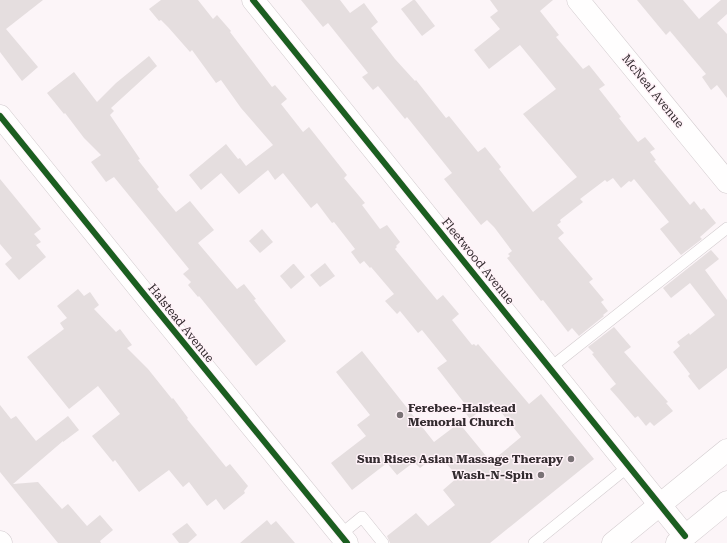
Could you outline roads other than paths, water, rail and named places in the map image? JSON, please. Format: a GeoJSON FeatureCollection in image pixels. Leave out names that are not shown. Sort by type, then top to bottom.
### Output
{"type":"FeatureCollection","features":[{"type":"Feature","properties":{"kind":"street","name":"Fleetwood Avenue"},"geometry":{"type":"LineString","coordinates":[[253,0],[660,505],[681,540]]}},
{"type":"Feature","properties":{"kind":"street","name":"McNeal Avenue"},"geometry":{"type":"LineString","coordinates":[[578,0],[727,182]]}},
{"type":"Feature","properties":{"kind":"street","name":"Halstead Avenue"},"geometry":{"type":"LineString","coordinates":[[1,119],[344,539]]}},
{"type":"Feature","properties":{"kind":"street"},"geometry":{"type":"LineString","coordinates":[[613,543],[727,450]]}},
{"type":"Feature","properties":{"kind":"street"},"geometry":{"type":"LineString","coordinates":[[681,540],[727,502]]}},
{"type":"Feature","properties":{"kind":"lane"},"geometry":{"type":"LineString","coordinates":[[550,368],[727,228]]}},
{"type":"Feature","properties":{"kind":"lane"},"geometry":{"type":"LineString","coordinates":[[542,541],[629,466]]}},
{"type":"Feature","properties":{"kind":"lane"},"geometry":{"type":"LineString","coordinates":[[344,539],[362,517],[383,543]]}},
{"type":"Feature","properties":{"kind":"place","name":"Ferebee-Halstead Memorial Church"},"geometry":{"type":"Point","coordinates":[400,415]}},
{"type":"Feature","properties":{"kind":"place","name":"Sun Rises Asian Massage Therapy"},"geometry":{"type":"Point","coordinates":[571,459]}},
{"type":"Feature","properties":{"kind":"place","name":"Wash-N-Spin"},"geometry":{"type":"Point","coordinates":[541,475]}}]}
